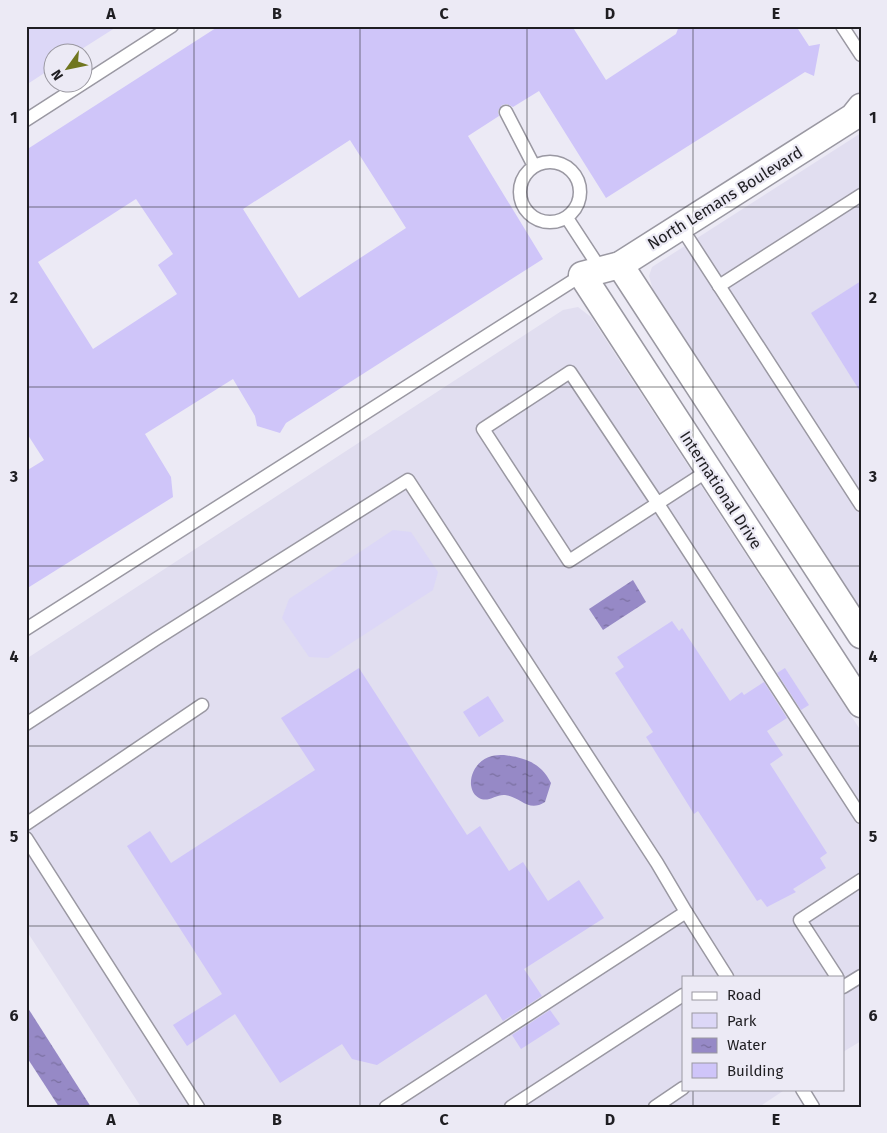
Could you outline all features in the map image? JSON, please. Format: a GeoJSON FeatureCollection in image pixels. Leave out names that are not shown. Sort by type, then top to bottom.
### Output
{"type":"FeatureCollection","features":[{"type":"Feature","properties":{"kind":"street","name":"North Lemans Boulevard"},"geometry":{"type":"LineString","coordinates":[[601,270],[681,227],[853,117],[861,106]]}},
{"type":"Feature","properties":{"kind":"street"},"geometry":{"type":"LineString","coordinates":[[601,270],[740,449],[861,635]]}},
{"type":"Feature","properties":{"kind":"street","name":"International Drive"},"geometry":{"type":"LineString","coordinates":[[601,270],[709,470],[861,704]]}},
{"type":"Feature","properties":{"kind":"street"},"geometry":{"type":"LineString","coordinates":[[709,470],[740,449]]}},
{"type":"Feature","properties":{"kind":"lane"},"geometry":{"type":"LineString","coordinates":[[26,120],[172,26]]}},
{"type":"Feature","properties":{"kind":"lane"},"geometry":{"type":"LineString","coordinates":[[842,26],[861,55]]}},
{"type":"Feature","properties":{"kind":"lane"},"geometry":{"type":"LineString","coordinates":[[506,112],[534,166]]}},
{"type":"Feature","properties":{"kind":"lane"},"geometry":{"type":"LineString","coordinates":[[544,162],[554,162],[572,172],[578,181],[579,201],[567,218],[549,223],[539,221],[530,216],[524,209],[520,200],[519,190],[522,180],[534,166],[544,162]]}},
{"type":"Feature","properties":{"kind":"lane"},"geometry":{"type":"LineString","coordinates":[[719,286],[861,195]]}},
{"type":"Feature","properties":{"kind":"lane"},"geometry":{"type":"LineString","coordinates":[[26,629],[601,270],[567,218]]}},
{"type":"Feature","properties":{"kind":"lane"},"geometry":{"type":"LineString","coordinates":[[681,227],[861,506]]}},
{"type":"Feature","properties":{"kind":"lane"},"geometry":{"type":"LineString","coordinates":[[709,470],[658,504],[569,562],[483,430],[570,372],[658,504],[861,817]]}},
{"type":"Feature","properties":{"kind":"lane"},"geometry":{"type":"LineString","coordinates":[[26,724],[156,639],[408,480],[657,864],[725,973]]}},
{"type":"Feature","properties":{"kind":"lane"},"geometry":{"type":"LineString","coordinates":[[26,824],[202,705]]}},
{"type":"Feature","properties":{"kind":"lane"},"geometry":{"type":"LineString","coordinates":[[26,838],[198,1107]]}},
{"type":"Feature","properties":{"kind":"lane"},"geometry":{"type":"LineString","coordinates":[[836,976],[800,920],[861,880]]}},
{"type":"Feature","properties":{"kind":"lane"},"geometry":{"type":"LineString","coordinates":[[386,1107],[686,912]]}},
{"type":"Feature","properties":{"kind":"lane"},"geometry":{"type":"LineString","coordinates":[[844,986],[861,976]]}},
{"type":"Feature","properties":{"kind":"lane"},"geometry":{"type":"LineString","coordinates":[[511,1107],[682,996]]}},
{"type":"Feature","properties":{"kind":"lane"},"geometry":{"type":"LineString","coordinates":[[655,1107],[682,1089]]}},
{"type":"Feature","properties":{"kind":"lane"},"geometry":{"type":"LineString","coordinates":[[803,1090],[813,1107]]}},
{"type":"Feature","properties":{"kind":"shaded area"},"geometry":{"type":"Polygon","coordinates":[[[861,133],[861,609],[653,290],[649,276],[652,267],[861,133]]]}},
{"type":"Feature","properties":{"kind":"shaded area"},"geometry":{"type":"Polygon","coordinates":[[[578,307],[591,317],[861,731],[861,1041],[844,1051],[844,976],[682,976],[682,1090],[784,1090],[759,1107],[141,1107],[26,930],[26,659],[563,310],[578,307]]]}},
{"type":"Feature","properties":{"kind":"green space"},"geometry":{"type":"Polygon","coordinates":[[[26,26],[118,26],[92,42],[42,42],[42,75],[26,85],[26,26]]]}},
{"type":"Feature","properties":{"kind":"green space"},"geometry":{"type":"Polygon","coordinates":[[[393,530],[411,532],[438,572],[433,590],[328,658],[309,657],[282,618],[289,599],[393,530]]]}},
{"type":"Feature","properties":{"kind":"water"},"geometry":{"type":"Polygon","coordinates":[[[633,580],[646,602],[603,630],[589,609],[633,580]]]}},
{"type":"Feature","properties":{"kind":"water"},"geometry":{"type":"Polygon","coordinates":[[[495,755],[526,760],[543,771],[551,783],[545,802],[534,806],[511,796],[505,795],[482,799],[475,794],[471,787],[471,780],[476,767],[487,758],[495,755]]]}},
{"type":"Feature","properties":{"kind":"water"},"geometry":{"type":"Polygon","coordinates":[[[26,1005],[91,1107],[59,1107],[26,1056],[26,1005]]]}},
{"type":"Feature","properties":{"kind":"building"},"geometry":{"type":"Polygon","coordinates":[[[219,26],[572,26],[606,80],[676,34],[679,26],[796,26],[809,46],[820,44],[814,76],[805,72],[606,198],[539,91],[513,107],[507,104],[502,105],[498,111],[499,116],[468,136],[543,259],[286,423],[280,433],[257,426],[255,416],[233,379],[145,434],[171,477],[173,497],[26,589],[26,471],[44,460],[26,432],[26,150],[219,26]],[[350,140],[243,209],[299,298],[406,228],[350,140]],[[136,199],[38,262],[93,349],[177,294],[158,265],[173,254],[136,199]]]}},
{"type":"Feature","properties":{"kind":"building"},"geometry":{"type":"Polygon","coordinates":[[[861,281],[861,393],[811,313],[861,281]]]}},
{"type":"Feature","properties":{"kind":"building"},"geometry":{"type":"Polygon","coordinates":[[[672,621],[679,631],[682,628],[730,701],[742,692],[744,695],[764,682],[787,718],[767,731],[783,755],[770,764],[827,853],[820,858],[826,868],[793,889],[796,892],[767,907],[761,899],[757,901],[698,811],[694,814],[646,737],[653,732],[615,673],[624,667],[617,657],[672,621]]]}},
{"type":"Feature","properties":{"kind":"building"},"geometry":{"type":"Polygon","coordinates":[[[359,668],[467,835],[480,826],[509,871],[523,862],[548,901],[579,880],[604,918],[524,969],[542,996],[503,1021],[486,994],[377,1065],[352,1059],[342,1044],[280,1083],[235,1014],[187,1046],[173,1025],[222,994],[127,846],[150,831],[171,863],[315,770],[281,718],[359,668]]]}},
{"type":"Feature","properties":{"kind":"building"},"geometry":{"type":"Polygon","coordinates":[[[785,668],[809,705],[801,710],[777,673],[785,668]]]}},
{"type":"Feature","properties":{"kind":"building"},"geometry":{"type":"Polygon","coordinates":[[[488,696],[504,721],[479,737],[463,712],[488,696]]]}},
{"type":"Feature","properties":{"kind":"building"},"geometry":{"type":"Polygon","coordinates":[[[550,1010],[560,1024],[521,1049],[512,1035],[550,1010]]]}}]}
